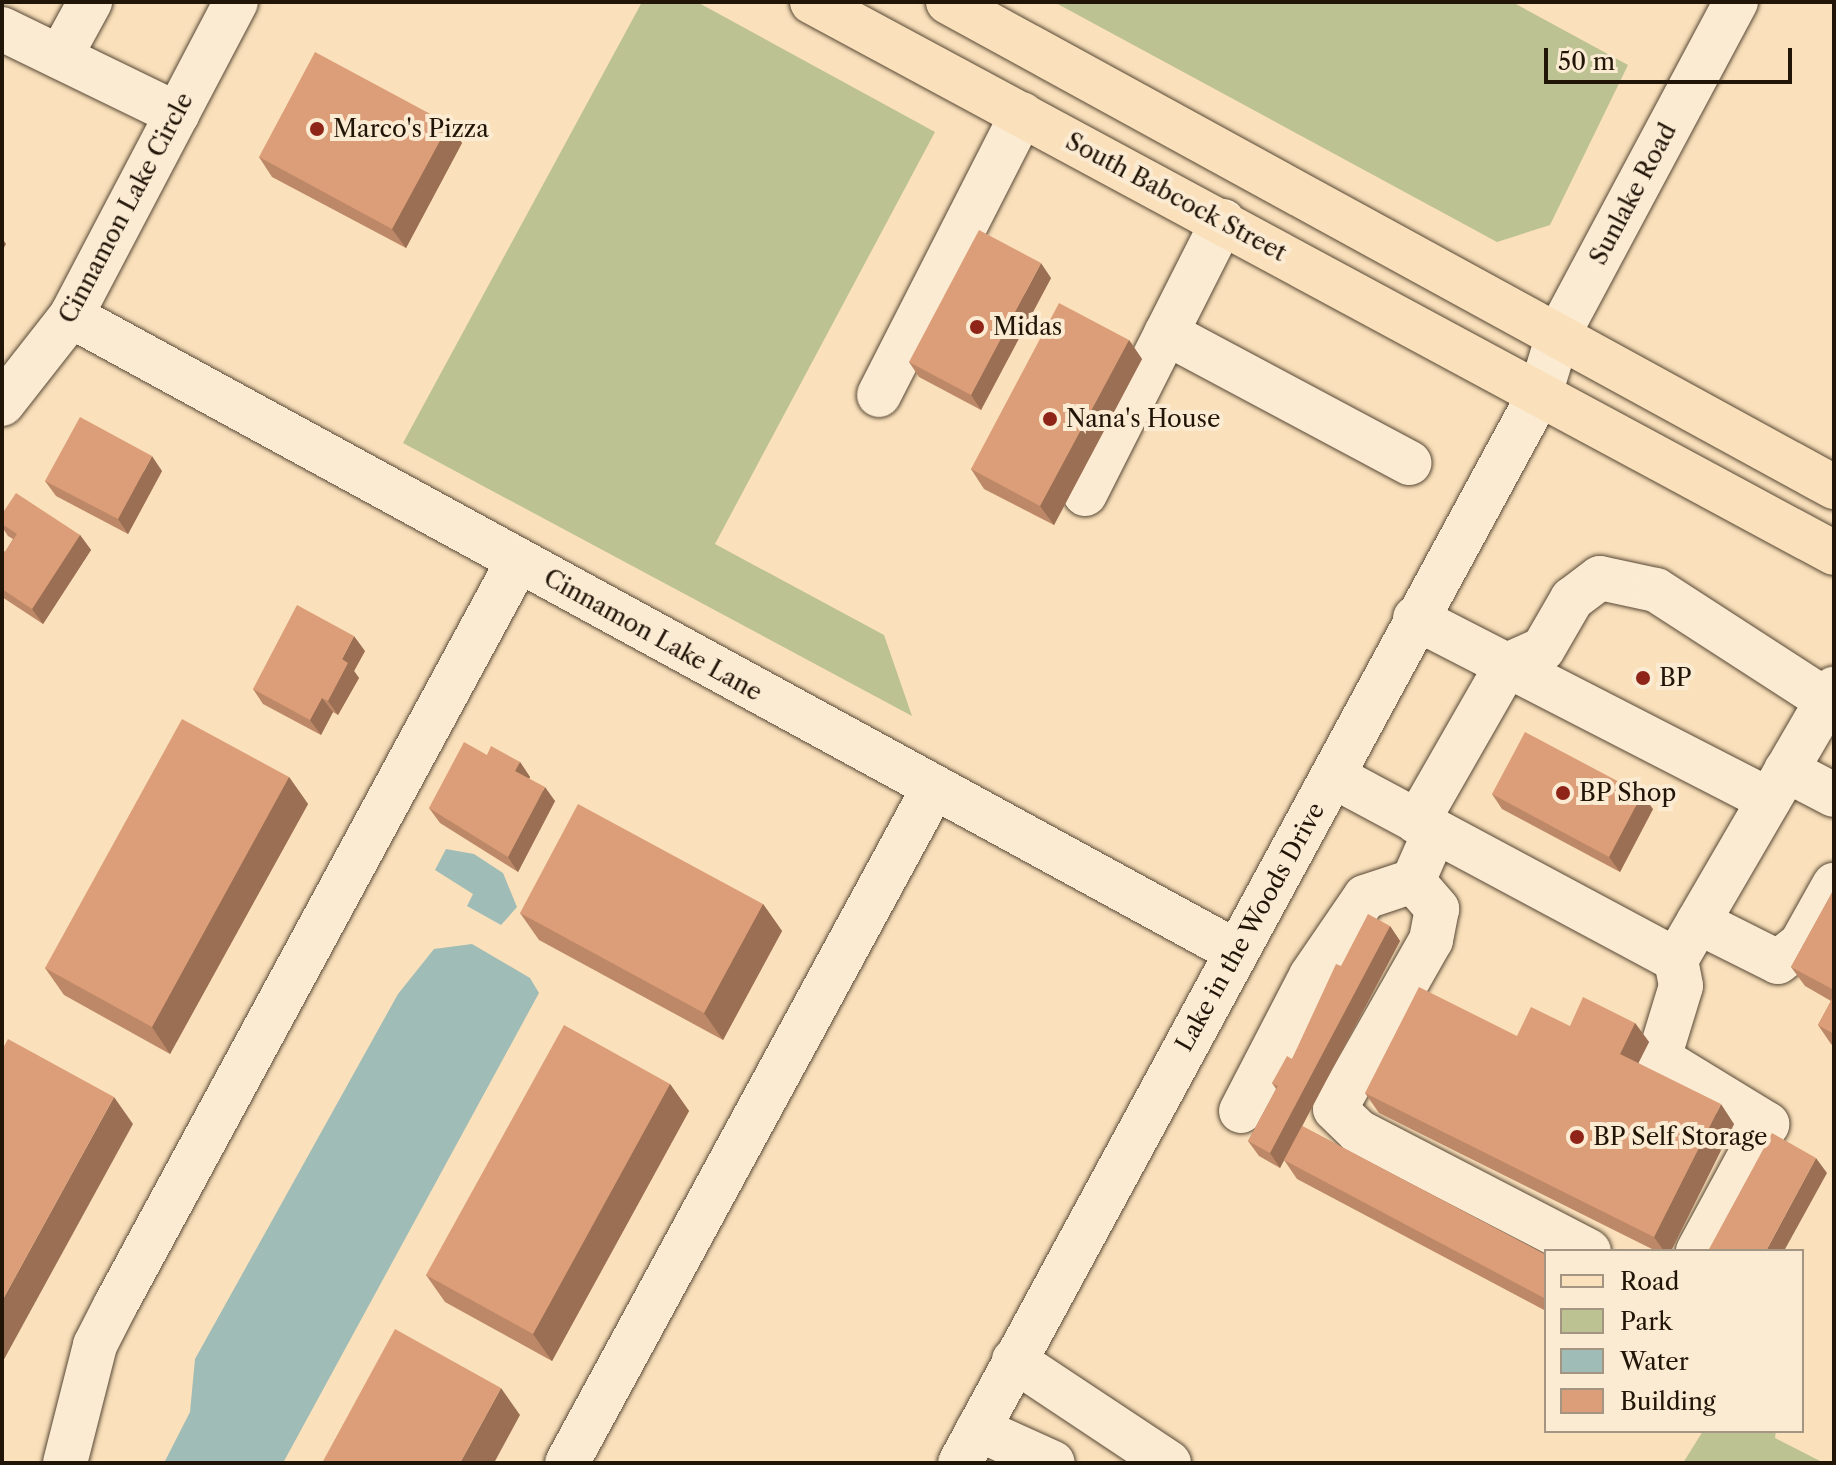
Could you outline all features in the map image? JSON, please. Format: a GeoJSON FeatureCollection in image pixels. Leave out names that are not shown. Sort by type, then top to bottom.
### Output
{"type":"FeatureCollection","features":[{"type":"Feature","properties":{"kind":"main road","name":"South Babcock Street"},"geometry":{"type":"LineString","coordinates":[[812,2],[1541,391],[1834,553]]}},
{"type":"Feature","properties":{"kind":"main road"},"geometry":{"type":"LineString","coordinates":[[948,2],[1834,487]]}},
{"type":"Feature","properties":{"kind":"street"},"geometry":{"type":"LineString","coordinates":[[60,57],[90,2]]}},
{"type":"Feature","properties":{"kind":"street","name":"Cinnamon Lake Circle"},"geometry":{"type":"LineString","coordinates":[[2,404],[71,316],[236,2]]}},
{"type":"Feature","properties":{"kind":"street","name":"Sunlake Road"},"geometry":{"type":"LineString","coordinates":[[1541,391],[1558,335],[1736,2]]}},
{"type":"Feature","properties":{"kind":"street"},"geometry":{"type":"LineString","coordinates":[[2,29],[177,114]]}},
{"type":"Feature","properties":{"kind":"street"},"geometry":{"type":"LineString","coordinates":[[879,395],[1022,114]]}},
{"type":"Feature","properties":{"kind":"street"},"geometry":{"type":"LineString","coordinates":[[1085,494],[1223,221]]}},
{"type":"Feature","properties":{"kind":"street","name":"Cinnamon Lake Lane"},"geometry":{"type":"LineString","coordinates":[[71,316],[1237,952]]}},
{"type":"Feature","properties":{"kind":"street"},"geometry":{"type":"LineString","coordinates":[[1166,333],[1409,463]]}},
{"type":"Feature","properties":{"kind":"street","name":"Lake in the Woods Drive"},"geometry":{"type":"LineString","coordinates":[[969,1446],[1333,776],[1415,618],[1541,391]]}},
{"type":"Feature","properties":{"kind":"street"},"geometry":{"type":"LineString","coordinates":[[65,1463],[95,1345],[109,1317],[518,561]]}},
{"type":"Feature","properties":{"kind":"street"},"geometry":{"type":"LineString","coordinates":[[1413,881],[1426,826],[1507,665],[1543,649],[1572,599],[1600,578],[1656,590],[1832,698],[1676,960],[1681,986],[1659,1058],[1767,1124],[1699,1249]]}},
{"type":"Feature","properties":{"kind":"street"},"geometry":{"type":"LineString","coordinates":[[1415,618],[1507,665],[1778,785],[1834,795]]}},
{"type":"Feature","properties":{"kind":"street"},"geometry":{"type":"LineString","coordinates":[[1333,776],[1676,960]]}},
{"type":"Feature","properties":{"kind":"street"},"geometry":{"type":"LineString","coordinates":[[567,1463],[934,787]]}},
{"type":"Feature","properties":{"kind":"street"},"geometry":{"type":"LineString","coordinates":[[1241,1111],[1311,976],[1365,897],[1413,881]]}},
{"type":"Feature","properties":{"kind":"street"},"geometry":{"type":"LineString","coordinates":[[1413,881],[1437,909],[1431,940],[1335,1109],[1359,1132],[1585,1249]]}},
{"type":"Feature","properties":{"kind":"street"},"geometry":{"type":"LineString","coordinates":[[1698,922],[1778,962],[1801,944],[1834,885]]}},
{"type":"Feature","properties":{"kind":"street"},"geometry":{"type":"LineString","coordinates":[[1014,1360],[1169,1463]]}},
{"type":"Feature","properties":{"kind":"street"},"geometry":{"type":"LineString","coordinates":[[969,1446],[1053,1463]]}},
{"type":"Feature","properties":{"kind":"green space"},"geometry":{"type":"Polygon","coordinates":[[[642,2],[697,2],[935,132],[715,544],[884,635],[912,716],[403,443],[642,2]]]}},
{"type":"Feature","properties":{"kind":"green space"},"geometry":{"type":"Polygon","coordinates":[[[1054,2],[1512,2],[1628,65],[1550,225],[1497,242],[1054,2]]]}},
{"type":"Feature","properties":{"kind":"green space"},"geometry":{"type":"Polygon","coordinates":[[[1702,1433],[1776,1433],[1775,1438],[1824,1463],[1683,1463],[1702,1433]]]}},
{"type":"Feature","properties":{"kind":"water"},"geometry":{"type":"Polygon","coordinates":[[[446,849],[474,854],[503,873],[517,907],[501,925],[467,906],[473,894],[435,870],[446,849]]]}},
{"type":"Feature","properties":{"kind":"water"},"geometry":{"type":"Polygon","coordinates":[[[472,944],[530,978],[539,993],[283,1463],[164,1463],[190,1412],[195,1359],[398,994],[434,949],[472,944]]]}},
{"type":"Feature","properties":{"kind":"building"},"geometry":{"type":"Polygon","coordinates":[[[315,52],[449,124],[392,229],[259,157],[315,52]]]}},
{"type":"Feature","properties":{"kind":"building"},"geometry":{"type":"Polygon","coordinates":[[[979,230],[1041,263],[971,395],[909,362],[979,230]]]}},
{"type":"Feature","properties":{"kind":"building"},"geometry":{"type":"Polygon","coordinates":[[[1059,303],[1129,340],[1040,506],[971,469],[1059,303]]]}},
{"type":"Feature","properties":{"kind":"building"},"geometry":{"type":"Polygon","coordinates":[[[80,417],[152,456],[118,519],[45,481],[80,417]]]}},
{"type":"Feature","properties":{"kind":"building"},"geometry":{"type":"Polygon","coordinates":[[[16,493],[80,535],[32,609],[2,589],[2,550],[5,552],[17,534],[2,524],[2,514],[16,493]]]}},
{"type":"Feature","properties":{"kind":"building"},"geometry":{"type":"Polygon","coordinates":[[[297,605],[354,636],[342,659],[348,663],[328,701],[322,698],[310,720],[253,689],[297,605]]]}},
{"type":"Feature","properties":{"kind":"building"},"geometry":{"type":"Polygon","coordinates":[[[182,719],[289,777],[152,1027],[45,968],[182,719]]]}},
{"type":"Feature","properties":{"kind":"building"},"geometry":{"type":"Polygon","coordinates":[[[1525,732],[1642,794],[1609,857],[1492,794],[1525,732]]]}},
{"type":"Feature","properties":{"kind":"building"},"geometry":{"type":"Polygon","coordinates":[[[464,742],[487,755],[491,746],[520,762],[515,771],[545,787],[508,857],[429,808],[464,742]]]}},
{"type":"Feature","properties":{"kind":"building"},"geometry":{"type":"Polygon","coordinates":[[[578,804],[763,904],[704,1013],[520,913],[578,804]]]}},
{"type":"Feature","properties":{"kind":"building"},"geometry":{"type":"Polygon","coordinates":[[[1834,889],[1834,990],[1791,967],[1834,889]]]}},
{"type":"Feature","properties":{"kind":"building"},"geometry":{"type":"Polygon","coordinates":[[[1368,914],[1390,926],[1270,1153],[1248,1141],[1278,1086],[1272,1083],[1287,1056],[1292,1059],[1336,964],[1341,966],[1368,914]]]}},
{"type":"Feature","properties":{"kind":"building"},"geometry":{"type":"Polygon","coordinates":[[[1419,987],[1517,1036],[1531,1007],[1570,1026],[1583,997],[1635,1023],[1620,1054],[1721,1104],[1654,1237],[1365,1093],[1419,987]]]}},
{"type":"Feature","properties":{"kind":"building"},"geometry":{"type":"Polygon","coordinates":[[[1834,995],[1834,1034],[1818,1025],[1834,995]]]}},
{"type":"Feature","properties":{"kind":"building"},"geometry":{"type":"Polygon","coordinates":[[[564,1025],[670,1084],[533,1334],[426,1275],[564,1025]]]}},
{"type":"Feature","properties":{"kind":"building"},"geometry":{"type":"Polygon","coordinates":[[[8,1039],[114,1097],[2,1301],[2,1050],[8,1039]]]}},
{"type":"Feature","properties":{"kind":"building"},"geometry":{"type":"Polygon","coordinates":[[[1302,1126],[1544,1254],[1544,1298],[1284,1160],[1302,1126]]]}},
{"type":"Feature","properties":{"kind":"building"},"geometry":{"type":"Polygon","coordinates":[[[1772,1133],[1816,1158],[1767,1249],[1709,1249],[1772,1133]]]}},
{"type":"Feature","properties":{"kind":"building"},"geometry":{"type":"Polygon","coordinates":[[[395,1329],[501,1388],[460,1463],[322,1463],[395,1329]]]}},
{"type":"Feature","properties":{"kind":"place","name":"Marco's Pizza"},"geometry":{"type":"Point","coordinates":[317,129]}},
{"type":"Feature","properties":{"kind":"place","name":"Midas"},"geometry":{"type":"Point","coordinates":[977,327]}},
{"type":"Feature","properties":{"kind":"place","name":"Nana's House"},"geometry":{"type":"Point","coordinates":[1050,419]}},
{"type":"Feature","properties":{"kind":"place","name":"BP"},"geometry":{"type":"Point","coordinates":[1643,678]}},
{"type":"Feature","properties":{"kind":"place","name":"BP Shop"},"geometry":{"type":"Point","coordinates":[1563,793]}},
{"type":"Feature","properties":{"kind":"place","name":"BP Self Storage"},"geometry":{"type":"Point","coordinates":[1577,1137]}}]}
